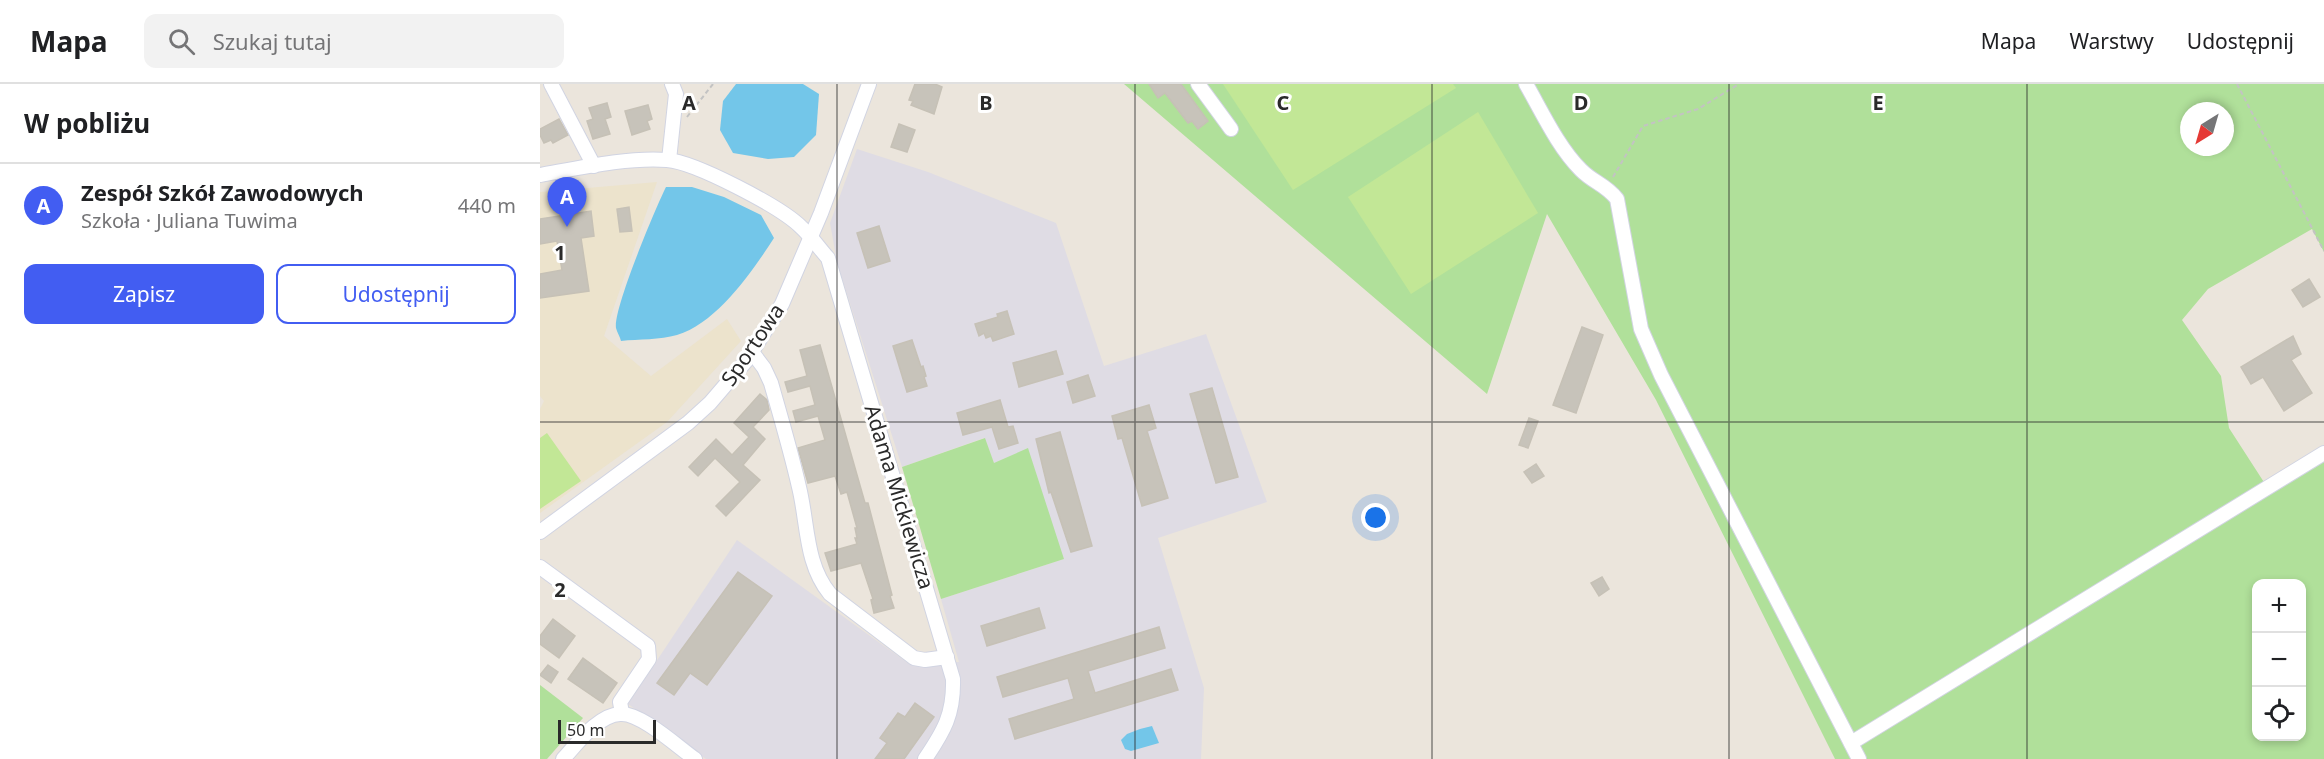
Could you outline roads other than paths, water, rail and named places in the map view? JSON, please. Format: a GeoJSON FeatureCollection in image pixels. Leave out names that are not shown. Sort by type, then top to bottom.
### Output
{"type":"FeatureCollection","features":[{"type":"Feature","properties":{"kind":"street"},"geometry":{"type":"LineString","coordinates":[[551,84],[594,166]]}},
{"type":"Feature","properties":{"kind":"street"},"geometry":{"type":"LineString","coordinates":[[540,175],[594,166],[669,160],[676,94],[672,84]]}},
{"type":"Feature","properties":{"kind":"street","name":"Sportowa"},"geometry":{"type":"LineString","coordinates":[[540,532],[688,423],[729,382],[752,352],[782,304],[811,237],[868,84]]}},
{"type":"Feature","properties":{"kind":"street"},"geometry":{"type":"LineString","coordinates":[[1198,84],[1231,129]]}},
{"type":"Feature","properties":{"kind":"street"},"geometry":{"type":"LineString","coordinates":[[1526,84],[1559,140],[1581,170],[1607,187],[1617,199],[1641,329],[1661,375],[1859,759]]}},
{"type":"Feature","properties":{"kind":"street","name":"Adama Mickiewicza"},"geometry":{"type":"LineString","coordinates":[[669,160],[690,165],[754,196],[800,225],[828,258],[953,679],[951,713],[944,731],[925,759]]}},
{"type":"Feature","properties":{"kind":"street"},"geometry":{"type":"LineString","coordinates":[[752,352],[764,368],[771,383],[800,488],[813,566],[819,581],[830,594],[914,658],[924,660],[947,657]]}},
{"type":"Feature","properties":{"kind":"street"},"geometry":{"type":"LineString","coordinates":[[1851,743],[2324,453]]}},
{"type":"Feature","properties":{"kind":"street"},"geometry":{"type":"LineString","coordinates":[[540,567],[648,646],[649,659],[620,702],[622,713]]}},
{"type":"Feature","properties":{"kind":"street"},"geometry":{"type":"LineString","coordinates":[[563,759],[608,717],[622,713],[638,718],[695,759]]}},
{"type":"Feature","properties":{"kind":"water"},"geometry":{"type":"Polygon","coordinates":[[[736,84],[803,84],[819,94],[816,135],[794,157],[768,159],[733,153],[720,130],[723,101],[736,84]]]}},
{"type":"Feature","properties":{"kind":"water"},"geometry":{"type":"Polygon","coordinates":[[[666,187],[692,187],[724,197],[761,215],[774,238],[732,295],[706,320],[692,329],[670,337],[621,341],[616,328],[621,301],[636,258],[666,187]]]}},
{"type":"Feature","properties":{"kind":"water"},"geometry":{"type":"Polygon","coordinates":[[[1152,726],[1159,743],[1131,751],[1125,749],[1121,740],[1127,734],[1152,726]]]}},
{"type":"Feature","properties":{"kind":"place","name":"Zespół Szkół Zawodowych"},"geometry":{"type":"Point","coordinates":[567,227]}}]}
